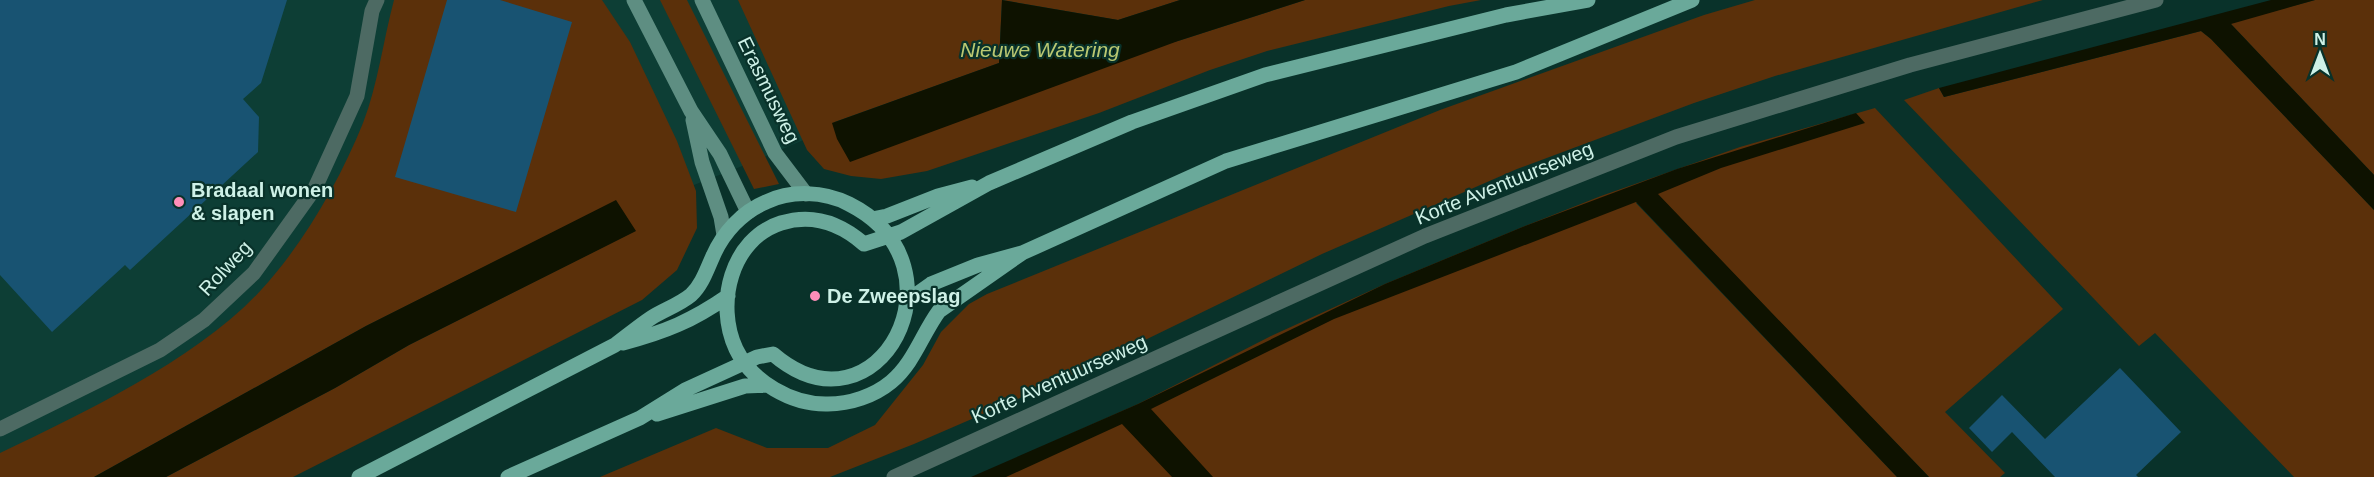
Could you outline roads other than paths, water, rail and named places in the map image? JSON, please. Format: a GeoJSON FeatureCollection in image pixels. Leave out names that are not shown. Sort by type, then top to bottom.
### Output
{"type":"FeatureCollection","features":[{"type":"Feature","properties":{"kind":"main road"},"geometry":{"type":"LineString","coordinates":[[1022,253],[939,311],[909,363],[891,383],[868,396],[843,404],[816,404],[791,398],[768,385],[744,363],[730,331],[728,296],[736,263],[744,249],[773,225],[792,219],[811,218],[831,222],[849,230],[864,244],[902,232],[989,183],[1132,122],[1265,75],[1506,15],[1588,0]]}},
{"type":"Feature","properties":{"kind":"main road"},"geometry":{"type":"LineString","coordinates":[[907,301],[931,284],[978,265],[1022,253],[1226,161],[1516,72],[1692,0]]}},
{"type":"Feature","properties":{"kind":"main road"},"geometry":{"type":"LineString","coordinates":[[872,219],[887,216],[938,196],[989,183]]}},
{"type":"Feature","properties":{"kind":"main road"},"geometry":{"type":"LineString","coordinates":[[359,477],[615,345],[651,318],[691,295],[705,276],[724,235],[748,212],[766,201],[786,195],[824,195],[858,208],[889,235],[901,256],[907,278],[907,301],[903,322],[895,341],[883,357],[866,370],[827,379],[807,376],[789,367],[773,354],[757,357],[685,390],[640,418],[508,477]]}},
{"type":"Feature","properties":{"kind":"main road"},"geometry":{"type":"LineString","coordinates":[[748,212],[756,237]]}},
{"type":"Feature","properties":{"kind":"main road"},"geometry":{"type":"LineString","coordinates":[[615,345],[656,334],[700,316],[728,296]]}},
{"type":"Feature","properties":{"kind":"main road"},"geometry":{"type":"LineString","coordinates":[[640,418],[689,405],[745,386],[768,385]]}},
{"type":"Feature","properties":{"kind":"street","name":"Rolweg"},"geometry":{"type":"LineString","coordinates":[[0,429],[160,350],[204,320],[254,273],[315,188],[357,96],[372,11],[377,0]]}},
{"type":"Feature","properties":{"kind":"street"},"geometry":{"type":"LineString","coordinates":[[634,0],[691,111],[720,154],[748,212]]}},
{"type":"Feature","properties":{"kind":"street","name":"Erasmusweg"},"geometry":{"type":"LineString","coordinates":[[702,0],[775,153],[806,194]]}},
{"type":"Feature","properties":{"kind":"street","name":"Korte Aventuurseweg"},"geometry":{"type":"LineString","coordinates":[[894,477],[1425,237],[1676,137],[1910,65],[2156,0]]}},
{"type":"Feature","properties":{"kind":"street"},"geometry":{"type":"LineString","coordinates":[[691,111],[702,162],[721,217],[724,235]]}},
{"type":"Feature","properties":{"kind":"water","name":"Nieuwe Watering"},"geometry":{"type":"Polygon","coordinates":[[[1002,0],[1118,20],[1180,0],[1305,0],[1178,41],[850,162],[837,139],[832,123],[999,63],[1002,0]]]}},
{"type":"Feature","properties":{"kind":"water"},"geometry":{"type":"Polygon","coordinates":[[[2271,0],[2315,0],[2231,24],[2374,175],[2374,210],[2201,31],[1944,97],[1939,88],[2271,0]]]}},
{"type":"Feature","properties":{"kind":"water"},"geometry":{"type":"Polygon","coordinates":[[[1856,113],[1865,123],[1721,168],[1658,194],[1929,477],[1897,477],[1636,202],[1334,319],[1151,409],[1213,477],[1172,477],[1122,424],[1006,477],[971,477],[1138,404],[1385,284],[1525,226],[1677,169],[1856,113]]]}},
{"type":"Feature","properties":{"kind":"water"},"geometry":{"type":"Polygon","coordinates":[[[616,200],[636,231],[409,345],[335,388],[166,477],[94,477],[366,326],[616,200]]]}},
{"type":"Feature","properties":{"kind":"place","name":"Bradaal wonen & slapen"},"geometry":{"type":"Point","coordinates":[179,202]}},
{"type":"Feature","properties":{"kind":"place","name":"De Zweepslag"},"geometry":{"type":"Point","coordinates":[815,296]}}]}
